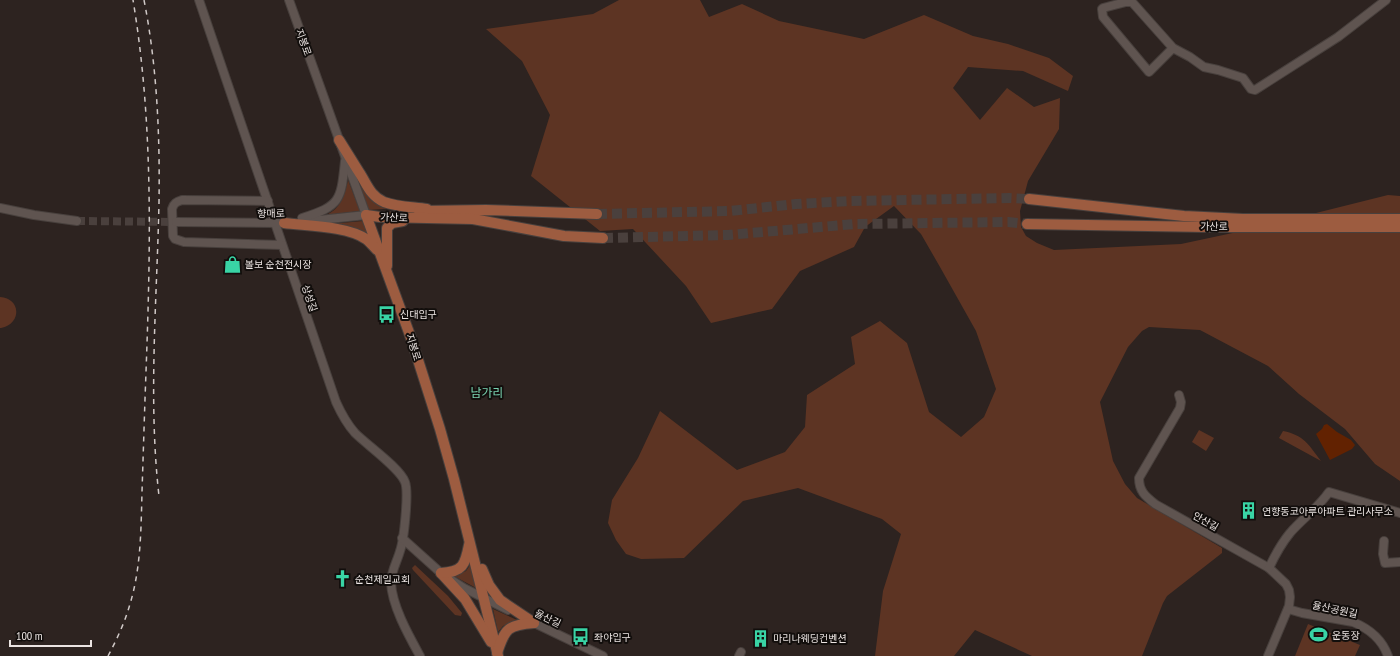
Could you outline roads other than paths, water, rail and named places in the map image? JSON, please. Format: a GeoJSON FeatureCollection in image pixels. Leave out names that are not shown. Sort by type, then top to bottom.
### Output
{"type":"FeatureCollection","features":[{"type":"Feature","properties":{"kind":"main road"},"geometry":{"type":"LineString","coordinates":[[339,140],[370,192],[379,200],[442,215]]}},
{"type":"Feature","properties":{"kind":"main road","name":"가산로"},"geometry":{"type":"LineString","coordinates":[[1029,200],[1184,216],[1243,219],[1400,219]]}},
{"type":"Feature","properties":{"kind":"main road","name":"가산로"},"geometry":{"type":"LineString","coordinates":[[442,215],[486,210],[597,214]]}},
{"type":"Feature","properties":{"kind":"main road","name":"가산로"},"geometry":{"type":"LineString","coordinates":[[366,215],[382,212],[442,215],[473,219],[564,236],[603,238]]}},
{"type":"Feature","properties":{"kind":"main road","name":"지봉로"},"geometry":{"type":"LineString","coordinates":[[366,215],[411,338],[434,409],[470,541],[497,654]]}},
{"type":"Feature","properties":{"kind":"main road"},"geometry":{"type":"LineString","coordinates":[[387,274],[386,237],[387,228],[389,225],[398,222],[442,215]]}},
{"type":"Feature","properties":{"kind":"main road"},"geometry":{"type":"LineString","coordinates":[[279,223],[340,229],[355,233],[366,239],[378,251]]}},
{"type":"Feature","properties":{"kind":"main road","name":"가산로"},"geometry":{"type":"LineString","coordinates":[[1027,224],[1214,227],[1400,227]]}},
{"type":"Feature","properties":{"kind":"main road"},"geometry":{"type":"LineString","coordinates":[[441,572],[456,571],[465,564],[470,541]]}},
{"type":"Feature","properties":{"kind":"main road"},"geometry":{"type":"LineString","coordinates":[[470,541],[489,586],[507,606],[534,623]]}},
{"type":"Feature","properties":{"kind":"main road"},"geometry":{"type":"LineString","coordinates":[[441,572],[465,599],[497,654]]}},
{"type":"Feature","properties":{"kind":"main road"},"geometry":{"type":"LineString","coordinates":[[497,654],[503,635],[506,631],[521,624],[534,623]]}},
{"type":"Feature","properties":{"kind":"street","name":"상성길"},"geometry":{"type":"LineString","coordinates":[[198,0],[268,201],[279,223],[282,245],[338,407],[346,421],[356,433],[398,471],[405,482],[407,496],[400,550],[392,574],[392,592],[397,608],[420,656]]}},
{"type":"Feature","properties":{"kind":"street","name":"지봉로"},"geometry":{"type":"LineString","coordinates":[[289,0],[366,215]]}},
{"type":"Feature","properties":{"kind":"street"},"geometry":{"type":"LineString","coordinates":[[1173,48],[1149,72],[1103,17],[1102,9],[1126,2],[1132,2],[1173,48],[1190,57],[1204,67],[1243,78],[1251,88],[1255,90],[1338,38],[1386,0]]}},
{"type":"Feature","properties":{"kind":"street"},"geometry":{"type":"LineString","coordinates":[[279,223],[320,212],[330,207],[337,199],[342,186],[346,159]]}},
{"type":"Feature","properties":{"kind":"street"},"geometry":{"type":"LineString","coordinates":[[268,201],[178,201],[172,209],[173,236],[174,239],[184,242],[282,245]]}},
{"type":"Feature","properties":{"kind":"street"},"geometry":{"type":"LineString","coordinates":[[0,208],[34,215],[77,220]]}},
{"type":"Feature","properties":{"kind":"street","name":"향매로"},"geometry":{"type":"LineString","coordinates":[[176,222],[279,223],[366,215]]}},
{"type":"Feature","properties":{"kind":"street","name":"안산길"},"geometry":{"type":"LineString","coordinates":[[1179,395],[1180,408],[1139,478],[1141,490],[1144,495],[1155,504],[1269,568],[1286,584],[1289,590],[1290,601],[1268,656]]}},
{"type":"Feature","properties":{"kind":"street"},"geometry":{"type":"LineString","coordinates":[[1269,568],[1276,552],[1290,533],[1314,510],[1329,492],[1400,513]]}},
{"type":"Feature","properties":{"kind":"street","name":"율산길"},"geometry":{"type":"LineString","coordinates":[[402,538],[441,572],[464,588],[603,656]]}},
{"type":"Feature","properties":{"kind":"street"},"geometry":{"type":"LineString","coordinates":[[1384,541],[1383,554],[1385,563],[1400,562]]}},
{"type":"Feature","properties":{"kind":"street","name":"율산공원길"},"geometry":{"type":"LineString","coordinates":[[1288,609],[1353,622],[1361,625],[1381,641],[1388,656]]}},
{"type":"Feature","properties":{"kind":"tunnel"},"geometry":{"type":"LineString","coordinates":[[597,214],[730,211],[796,204],[851,201],[1009,198],[1029,199]]}},
{"type":"Feature","properties":{"kind":"tunnel"},"geometry":{"type":"LineString","coordinates":[[77,221],[176,222]]}},
{"type":"Feature","properties":{"kind":"tunnel"},"geometry":{"type":"LineString","coordinates":[[603,238],[728,235],[855,224],[1008,222],[1027,224]]}},
{"type":"Feature","properties":{"kind":"railway"},"geometry":{"type":"LineString","coordinates":[[108,656],[118,637],[128,611],[134,590],[140,548],[148,299],[149,199],[145,99],[133,0]]}},
{"type":"Feature","properties":{"kind":"railway"},"geometry":{"type":"LineString","coordinates":[[144,0],[155,75],[159,151],[159,202],[154,349],[154,423],[159,496]]}},
{"type":"Feature","properties":{"kind":"place","name":"볼보 순천전시장"},"geometry":{"type":"Point","coordinates":[232,264]}},
{"type":"Feature","properties":{"kind":"place","name":"신대입구"},"geometry":{"type":"Point","coordinates":[387,314]}},
{"type":"Feature","properties":{"kind":"place","name":"연향동코아루아파트 관리사무소"},"geometry":{"type":"Point","coordinates":[1249,511]}},
{"type":"Feature","properties":{"kind":"place","name":"순천제일교회"},"geometry":{"type":"Point","coordinates":[342,579]}},
{"type":"Feature","properties":{"kind":"place","name":"운동장"},"geometry":{"type":"Point","coordinates":[1319,635]}},
{"type":"Feature","properties":{"kind":"place","name":"좌야입구"},"geometry":{"type":"Point","coordinates":[581,637]}},
{"type":"Feature","properties":{"kind":"place","name":"마리나웨딩컨벤션"},"geometry":{"type":"Point","coordinates":[760,638]}},
{"type":"Feature","properties":{"kind":"district","name":"남가리"},"geometry":{"type":"Point","coordinates":[487,393]}}]}
